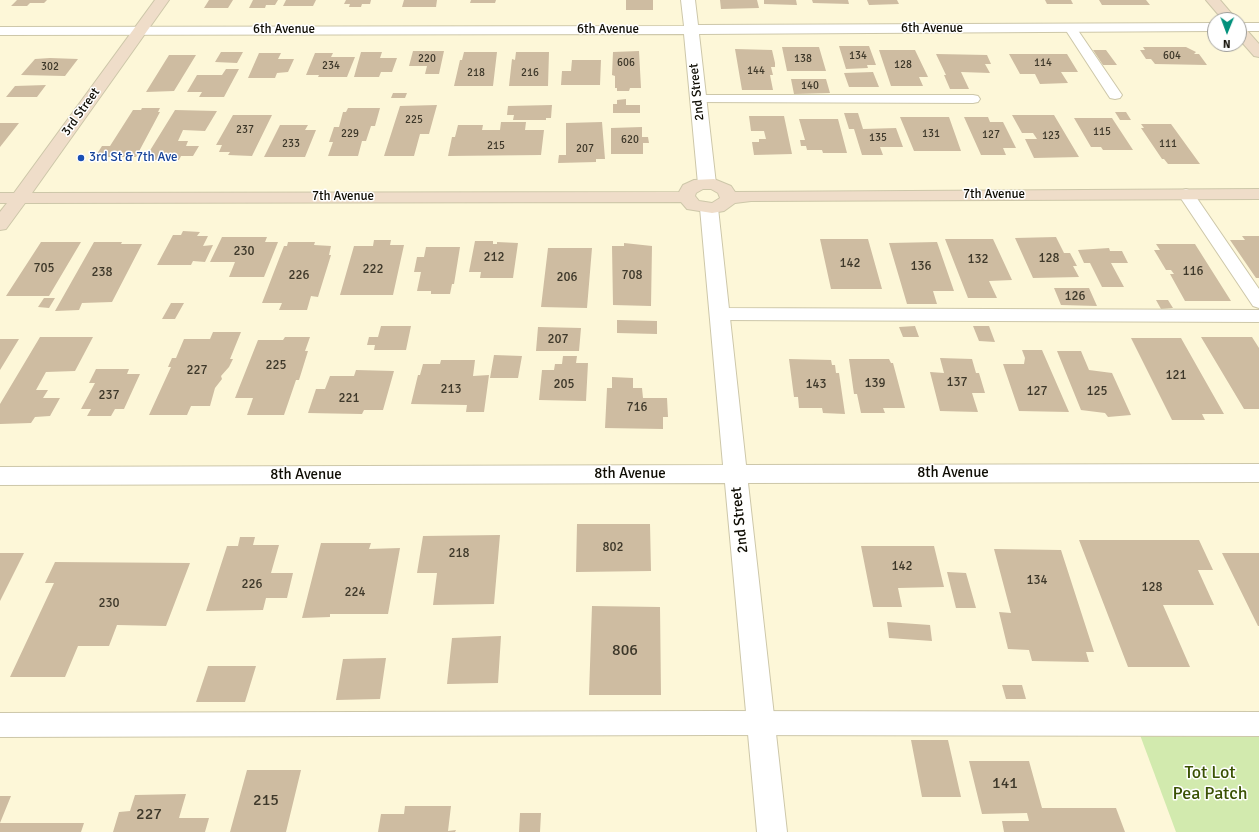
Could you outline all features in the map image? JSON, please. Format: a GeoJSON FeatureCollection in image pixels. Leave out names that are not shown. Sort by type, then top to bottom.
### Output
{"type":"FeatureCollection","features":[{"type":"Feature","properties":{"kind":"street","name":"3rd Street"},"geometry":{"type":"LineString","coordinates":[[0,225],[162,0]]}},
{"type":"Feature","properties":{"kind":"street","name":"2nd Street"},"geometry":{"type":"LineString","coordinates":[[688,0],[707,184]]}},
{"type":"Feature","properties":{"kind":"street"},"geometry":{"type":"LineString","coordinates":[[1213,0],[1223,12]]}},
{"type":"Feature","properties":{"kind":"street","name":"6th Avenue"},"geometry":{"type":"LineString","coordinates":[[0,31],[1071,29],[1207,27]]}},
{"type":"Feature","properties":{"kind":"street"},"geometry":{"type":"LineString","coordinates":[[1247,28],[1259,27]]}},
{"type":"Feature","properties":{"kind":"street"},"geometry":{"type":"LineString","coordinates":[[1247,38],[1259,53]]}},
{"type":"Feature","properties":{"kind":"street"},"geometry":{"type":"LineString","coordinates":[[707,184],[725,190],[719,203],[693,205],[686,197],[686,193],[694,186],[707,184]]}},
{"type":"Feature","properties":{"kind":"street","name":"7th Avenue"},"geometry":{"type":"LineString","coordinates":[[719,203],[751,196],[1259,194]]}},
{"type":"Feature","properties":{"kind":"street","name":"7th Avenue"},"geometry":{"type":"LineString","coordinates":[[0,198],[686,197]]}},
{"type":"Feature","properties":{"kind":"street","name":"2nd Street"},"geometry":{"type":"LineString","coordinates":[[719,203],[720,314],[772,832]]}},
{"type":"Feature","properties":{"kind":"street","name":"8th Avenue"},"geometry":{"type":"LineString","coordinates":[[0,476],[1259,473]]}},
{"type":"Feature","properties":{"kind":"lane"},"geometry":{"type":"LineString","coordinates":[[1071,29],[1115,95]]}},
{"type":"Feature","properties":{"kind":"lane"},"geometry":{"type":"LineString","coordinates":[[698,99],[973,100]]}},
{"type":"Feature","properties":{"kind":"lane"},"geometry":{"type":"LineString","coordinates":[[1186,194],[1259,302]]}},
{"type":"Feature","properties":{"kind":"lane"},"geometry":{"type":"LineString","coordinates":[[720,314],[1259,316]]}},
{"type":"Feature","properties":{"kind":"lane"},"geometry":{"type":"LineString","coordinates":[[0,725],[761,723],[1259,724]]}},
{"type":"Feature","properties":{"kind":"green space","name":"Tot Lot Pea Patch"},"geometry":{"type":"Polygon","coordinates":[[[1140,735],[1259,735],[1259,832],[1176,832],[1140,735]]]}},
{"type":"Feature","properties":{"kind":"building"},"geometry":{"type":"Polygon","coordinates":[[[17,0],[47,0],[44,3],[30,3],[27,6],[11,6],[17,0]]]}},
{"type":"Feature","properties":{"kind":"building"},"geometry":{"type":"Polygon","coordinates":[[[209,0],[233,0],[228,8],[204,8],[209,0]]]}},
{"type":"Feature","properties":{"kind":"building"},"geometry":{"type":"Polygon","coordinates":[[[253,0],[278,0],[275,5],[266,5],[265,8],[249,8],[253,0]]]}},
{"type":"Feature","properties":{"kind":"building"},"geometry":{"type":"Polygon","coordinates":[[[286,0],[316,0],[313,6],[283,6],[286,0]]]}},
{"type":"Feature","properties":{"kind":"building"},"geometry":{"type":"Polygon","coordinates":[[[346,0],[371,0],[370,4],[362,4],[361,7],[349,7],[350,4],[344,4],[346,0]]]}},
{"type":"Feature","properties":{"kind":"building"},"geometry":{"type":"Polygon","coordinates":[[[404,0],[437,0],[436,7],[402,7],[404,0]]]}},
{"type":"Feature","properties":{"kind":"building"},"geometry":{"type":"Polygon","coordinates":[[[471,0],[496,0],[495,3],[470,3],[471,0]]]}},
{"type":"Feature","properties":{"kind":"building"},"geometry":{"type":"Polygon","coordinates":[[[626,0],[653,0],[653,10],[626,10],[626,0]]]}},
{"type":"Feature","properties":{"kind":"building"},"geometry":{"type":"Polygon","coordinates":[[[720,0],[757,0],[759,8],[721,9],[720,0]]]}},
{"type":"Feature","properties":{"kind":"building"},"geometry":{"type":"Polygon","coordinates":[[[764,0],[796,0],[797,5],[764,4],[764,0]]]}},
{"type":"Feature","properties":{"kind":"building"},"geometry":{"type":"Polygon","coordinates":[[[812,0],[848,0],[849,4],[813,3],[812,0]]]}},
{"type":"Feature","properties":{"kind":"building"},"geometry":{"type":"Polygon","coordinates":[[[867,0],[897,0],[899,4],[869,5],[867,0]]]}},
{"type":"Feature","properties":{"kind":"building"},"geometry":{"type":"Polygon","coordinates":[[[1045,0],[1071,0],[1073,4],[1047,4],[1045,0]]]}},
{"type":"Feature","properties":{"kind":"building"},"geometry":{"type":"Polygon","coordinates":[[[1099,0],[1146,0],[1150,5],[1102,5],[1099,0]]]}},
{"type":"Feature","properties":{"kind":"building"},"geometry":{"type":"Polygon","coordinates":[[[839,46],[869,46],[876,65],[867,65],[868,68],[846,69],[839,46]]]}},
{"type":"Feature","properties":{"kind":"building"},"geometry":{"type":"Polygon","coordinates":[[[782,47],[819,47],[826,71],[787,71],[782,47]]]}},
{"type":"Feature","properties":{"kind":"building"},"geometry":{"type":"Polygon","coordinates":[[[1143,47],[1186,47],[1196,52],[1194,54],[1199,54],[1207,65],[1155,64],[1151,59],[1146,59],[1140,50],[1145,50],[1143,47]]]}},
{"type":"Feature","properties":{"kind":"building"},"geometry":{"type":"Polygon","coordinates":[[[735,49],[772,50],[775,63],[775,67],[771,67],[773,75],[770,75],[773,90],[742,90],[735,49]]]}},
{"type":"Feature","properties":{"kind":"building"},"geometry":{"type":"Polygon","coordinates":[[[879,50],[915,50],[928,77],[919,77],[923,86],[891,86],[879,50]]]}},
{"type":"Feature","properties":{"kind":"building"},"geometry":{"type":"Polygon","coordinates":[[[1093,50],[1106,50],[1117,65],[1103,65],[1093,50]]]}},
{"type":"Feature","properties":{"kind":"building"},"geometry":{"type":"Polygon","coordinates":[[[413,51],[444,51],[439,74],[425,74],[427,66],[409,66],[413,51]]]}},
{"type":"Feature","properties":{"kind":"building"},"geometry":{"type":"Polygon","coordinates":[[[639,51],[641,88],[630,88],[629,91],[617,91],[617,88],[615,88],[615,76],[612,75],[613,52],[639,51]]]}},
{"type":"Feature","properties":{"kind":"building"},"geometry":{"type":"Polygon","coordinates":[[[221,52],[243,52],[237,63],[215,62],[221,52]]]}},
{"type":"Feature","properties":{"kind":"building"},"geometry":{"type":"Polygon","coordinates":[[[361,52],[382,52],[380,58],[397,58],[392,72],[381,72],[379,77],[354,77],[361,52]]]}},
{"type":"Feature","properties":{"kind":"building"},"geometry":{"type":"Polygon","coordinates":[[[464,52],[497,52],[493,86],[454,86],[460,60],[462,60],[464,52]]]}},
{"type":"Feature","properties":{"kind":"building"},"geometry":{"type":"Polygon","coordinates":[[[516,52],[549,52],[548,86],[509,86],[512,59],[515,60],[516,52]]]}},
{"type":"Feature","properties":{"kind":"building"},"geometry":{"type":"Polygon","coordinates":[[[259,53],[281,53],[278,59],[294,59],[288,72],[277,73],[275,78],[248,78],[259,53]]]}},
{"type":"Feature","properties":{"kind":"building"},"geometry":{"type":"Polygon","coordinates":[[[315,53],[333,53],[331,57],[355,57],[347,77],[318,77],[319,75],[306,75],[315,53]]]}},
{"type":"Feature","properties":{"kind":"building"},"geometry":{"type":"Polygon","coordinates":[[[936,54],[987,55],[991,64],[985,64],[990,73],[961,72],[969,89],[950,89],[944,75],[946,75],[936,54]]]}},
{"type":"Feature","properties":{"kind":"building"},"geometry":{"type":"Polygon","coordinates":[[[1009,54],[1067,54],[1078,72],[1061,72],[1068,83],[1040,84],[1035,74],[1020,74],[1009,54]]]}},
{"type":"Feature","properties":{"kind":"building"},"geometry":{"type":"Polygon","coordinates":[[[169,55],[196,55],[174,91],[146,92],[169,55]]]}},
{"type":"Feature","properties":{"kind":"building"},"geometry":{"type":"Polygon","coordinates":[[[35,59],[78,59],[65,76],[21,75],[35,59]]]}},
{"type":"Feature","properties":{"kind":"building"},"geometry":{"type":"Polygon","coordinates":[[[572,60],[601,60],[600,85],[561,85],[562,71],[571,71],[572,60]]]}},
{"type":"Feature","properties":{"kind":"building"},"geometry":{"type":"Polygon","coordinates":[[[226,69],[239,69],[224,97],[199,97],[202,92],[187,92],[197,75],[222,75],[226,69]]]}},
{"type":"Feature","properties":{"kind":"building"},"geometry":{"type":"Polygon","coordinates":[[[873,72],[879,87],[849,87],[844,73],[873,72]]]}},
{"type":"Feature","properties":{"kind":"building"},"geometry":{"type":"Polygon","coordinates":[[[791,79],[826,79],[830,93],[794,94],[791,79]]]}},
{"type":"Feature","properties":{"kind":"building"},"geometry":{"type":"Polygon","coordinates":[[[46,85],[37,97],[6,97],[15,86],[46,85]]]}},
{"type":"Feature","properties":{"kind":"building"},"geometry":{"type":"Polygon","coordinates":[[[393,93],[407,93],[405,98],[391,98],[393,93]]]}},
{"type":"Feature","properties":{"kind":"building"},"geometry":{"type":"Polygon","coordinates":[[[626,99],[626,105],[640,105],[640,113],[613,113],[613,104],[617,104],[617,100],[626,99]]]}},
{"type":"Feature","properties":{"kind":"building"},"geometry":{"type":"Polygon","coordinates":[[[437,105],[429,134],[420,134],[414,156],[384,156],[400,106],[437,105]]]}},
{"type":"Feature","properties":{"kind":"building"},"geometry":{"type":"Polygon","coordinates":[[[552,105],[551,118],[546,118],[546,120],[513,120],[514,115],[507,115],[508,106],[552,105]]]}},
{"type":"Feature","properties":{"kind":"building"},"geometry":{"type":"Polygon","coordinates":[[[142,108],[160,108],[158,112],[160,112],[136,157],[95,157],[102,146],[110,146],[133,110],[141,110],[142,108]]]}},
{"type":"Feature","properties":{"kind":"building"},"geometry":{"type":"Polygon","coordinates":[[[348,108],[380,108],[375,126],[371,126],[366,141],[362,141],[358,156],[328,156],[333,142],[329,142],[334,127],[339,127],[343,112],[346,112],[348,108]]]}},
{"type":"Feature","properties":{"kind":"building"},"geometry":{"type":"Polygon","coordinates":[[[175,110],[217,111],[205,131],[183,130],[178,141],[188,141],[186,146],[199,146],[193,156],[181,156],[179,160],[146,160],[148,157],[146,157],[175,110]]]}},
{"type":"Feature","properties":{"kind":"building"},"geometry":{"type":"Polygon","coordinates":[[[1115,112],[1126,112],[1131,120],[1120,120],[1115,112]]]}},
{"type":"Feature","properties":{"kind":"building"},"geometry":{"type":"Polygon","coordinates":[[[844,113],[858,113],[863,129],[896,128],[903,147],[880,147],[883,155],[862,155],[854,129],[849,129],[844,113]]]}},
{"type":"Feature","properties":{"kind":"building"},"geometry":{"type":"Polygon","coordinates":[[[233,115],[272,115],[252,156],[228,155],[230,152],[219,152],[222,145],[216,145],[233,115]]]}},
{"type":"Feature","properties":{"kind":"building"},"geometry":{"type":"Polygon","coordinates":[[[1012,115],[1054,115],[1079,157],[1034,158],[1025,139],[1037,139],[1033,133],[1022,133],[1012,115]]]}},
{"type":"Feature","properties":{"kind":"building"},"geometry":{"type":"Polygon","coordinates":[[[749,116],[784,116],[792,154],[754,155],[752,142],[759,142],[759,139],[766,139],[764,131],[751,131],[749,116]]]}},
{"type":"Feature","properties":{"kind":"building"},"geometry":{"type":"Polygon","coordinates":[[[900,117],[949,117],[961,151],[914,151],[900,117]]]}},
{"type":"Feature","properties":{"kind":"building"},"geometry":{"type":"Polygon","coordinates":[[[964,117],[988,117],[990,122],[1003,122],[1016,148],[1003,148],[1006,155],[981,155],[964,117]]]}},
{"type":"Feature","properties":{"kind":"building"},"geometry":{"type":"Polygon","coordinates":[[[1074,118],[1112,118],[1133,150],[1103,150],[1101,147],[1091,147],[1074,118]]]}},
{"type":"Feature","properties":{"kind":"building"},"geometry":{"type":"Polygon","coordinates":[[[799,119],[838,119],[847,153],[823,153],[822,150],[807,150],[806,146],[801,146],[800,140],[805,140],[799,119]]]}},
{"type":"Feature","properties":{"kind":"building"},"geometry":{"type":"Polygon","coordinates":[[[501,122],[526,122],[525,130],[544,130],[541,155],[448,156],[452,137],[455,137],[458,125],[483,125],[482,130],[500,130],[501,122]]]}},
{"type":"Feature","properties":{"kind":"building"},"geometry":{"type":"Polygon","coordinates":[[[602,122],[605,159],[596,159],[596,162],[558,163],[559,155],[566,155],[566,123],[602,122]]]}},
{"type":"Feature","properties":{"kind":"building"},"geometry":{"type":"Polygon","coordinates":[[[0,123],[19,123],[0,147],[0,123]]]}},
{"type":"Feature","properties":{"kind":"building"},"geometry":{"type":"Polygon","coordinates":[[[1141,124],[1171,124],[1200,164],[1168,164],[1164,159],[1162,159],[1141,128],[1144,128],[1141,124]]]}},
{"type":"Feature","properties":{"kind":"building"},"geometry":{"type":"Polygon","coordinates":[[[280,125],[308,125],[305,130],[316,130],[305,157],[264,157],[280,125]]]}},
{"type":"Feature","properties":{"kind":"building"},"geometry":{"type":"Polygon","coordinates":[[[642,127],[642,137],[648,137],[649,143],[643,143],[643,154],[611,154],[611,128],[642,127]]]}},
{"type":"Feature","properties":{"kind":"building"},"geometry":{"type":"Polygon","coordinates":[[[183,231],[200,232],[197,236],[208,236],[203,246],[213,245],[205,262],[193,261],[191,265],[157,265],[173,235],[181,235],[183,231]]]}},
{"type":"Feature","properties":{"kind":"building"},"geometry":{"type":"Polygon","coordinates":[[[1242,236],[1259,236],[1259,278],[1256,278],[1230,240],[1245,240],[1242,236]]]}},
{"type":"Feature","properties":{"kind":"building"},"geometry":{"type":"Polygon","coordinates":[[[222,237],[267,237],[265,242],[278,242],[264,277],[229,277],[235,262],[210,262],[222,237]]]}},
{"type":"Feature","properties":{"kind":"building"},"geometry":{"type":"Polygon","coordinates":[[[1056,237],[1064,253],[1070,253],[1077,266],[1073,266],[1079,277],[1033,278],[1015,238],[1056,237]]]}},
{"type":"Feature","properties":{"kind":"building"},"geometry":{"type":"Polygon","coordinates":[[[820,239],[868,239],[882,289],[831,289],[820,239]]]}},
{"type":"Feature","properties":{"kind":"building"},"geometry":{"type":"Polygon","coordinates":[[[945,239],[993,239],[1012,280],[989,281],[997,298],[968,298],[945,239]]]}},
{"type":"Feature","properties":{"kind":"building"},"geometry":{"type":"Polygon","coordinates":[[[374,240],[391,240],[390,245],[404,245],[393,295],[340,295],[354,246],[373,246],[374,240]]]}},
{"type":"Feature","properties":{"kind":"building"},"geometry":{"type":"Polygon","coordinates":[[[475,241],[493,241],[493,244],[497,244],[497,242],[518,243],[513,278],[480,278],[481,272],[469,272],[475,241]]]}},
{"type":"Feature","properties":{"kind":"building"},"geometry":{"type":"Polygon","coordinates":[[[41,242],[81,242],[49,296],[6,296],[41,242]]]}},
{"type":"Feature","properties":{"kind":"building"},"geometry":{"type":"Polygon","coordinates":[[[94,242],[142,244],[112,302],[82,303],[79,310],[55,311],[94,242]]]}},
{"type":"Feature","properties":{"kind":"building"},"geometry":{"type":"Polygon","coordinates":[[[288,242],[315,242],[314,245],[331,246],[329,255],[331,255],[318,297],[311,296],[307,310],[279,310],[282,303],[262,303],[284,246],[287,246],[288,242]]]}},
{"type":"Feature","properties":{"kind":"building"},"geometry":{"type":"Polygon","coordinates":[[[937,242],[954,291],[933,291],[937,304],[907,304],[889,243],[937,242]]]}},
{"type":"Feature","properties":{"kind":"building"},"geometry":{"type":"Polygon","coordinates":[[[624,243],[652,246],[651,306],[613,305],[612,246],[624,246],[624,243]]]}},
{"type":"Feature","properties":{"kind":"building"},"geometry":{"type":"Polygon","coordinates":[[[1156,244],[1195,244],[1231,301],[1185,301],[1170,274],[1174,274],[1171,270],[1166,270],[1154,250],[1160,250],[1156,244]]]}},
{"type":"Feature","properties":{"kind":"building"},"geometry":{"type":"Polygon","coordinates":[[[426,247],[460,247],[454,284],[452,284],[450,294],[431,294],[431,291],[417,291],[421,272],[414,272],[417,257],[424,257],[426,247]]]}},
{"type":"Feature","properties":{"kind":"building"},"geometry":{"type":"Polygon","coordinates":[[[548,248],[592,248],[587,308],[541,307],[548,248]]]}},
{"type":"Feature","properties":{"kind":"building"},"geometry":{"type":"Polygon","coordinates":[[[1109,248],[1110,251],[1122,251],[1128,263],[1111,263],[1124,287],[1102,287],[1090,263],[1084,263],[1078,250],[1109,248]]]}},
{"type":"Feature","properties":{"kind":"building"},"geometry":{"type":"Polygon","coordinates":[[[1054,288],[1089,288],[1097,306],[1061,305],[1054,288]]]}},
{"type":"Feature","properties":{"kind":"building"},"geometry":{"type":"Polygon","coordinates":[[[44,298],[55,298],[49,308],[38,307],[44,298]]]}},
{"type":"Feature","properties":{"kind":"building"},"geometry":{"type":"Polygon","coordinates":[[[1156,300],[1168,300],[1173,308],[1161,309],[1156,300]]]}},
{"type":"Feature","properties":{"kind":"building"},"geometry":{"type":"Polygon","coordinates":[[[171,303],[184,303],[175,319],[162,319],[171,303]]]}},
{"type":"Feature","properties":{"kind":"building"},"geometry":{"type":"Polygon","coordinates":[[[617,320],[657,321],[657,334],[617,333],[617,320]]]}},
{"type":"Feature","properties":{"kind":"building"},"geometry":{"type":"Polygon","coordinates":[[[381,326],[411,326],[406,350],[374,350],[375,345],[367,345],[369,337],[378,337],[381,326]]]}},
{"type":"Feature","properties":{"kind":"building"},"geometry":{"type":"Polygon","coordinates":[[[915,326],[919,337],[903,337],[899,327],[915,326]]]}},
{"type":"Feature","properties":{"kind":"building"},"geometry":{"type":"Polygon","coordinates":[[[973,326],[989,326],[995,342],[979,341],[973,326]]]}},
{"type":"Feature","properties":{"kind":"building"},"geometry":{"type":"Polygon","coordinates":[[[538,327],[581,328],[579,351],[536,351],[538,327]]]}},
{"type":"Feature","properties":{"kind":"building"},"geometry":{"type":"Polygon","coordinates":[[[213,332],[241,332],[230,359],[233,359],[229,367],[221,376],[222,379],[215,388],[210,406],[191,406],[187,415],[149,415],[171,367],[168,367],[172,358],[176,358],[184,339],[210,339],[213,332]]]}},
{"type":"Feature","properties":{"kind":"building"},"geometry":{"type":"Polygon","coordinates":[[[40,337],[93,337],[75,371],[46,372],[36,390],[48,390],[43,398],[60,398],[50,416],[35,417],[31,423],[0,424],[0,404],[40,337]]]}},
{"type":"Feature","properties":{"kind":"building"},"geometry":{"type":"Polygon","coordinates":[[[285,337],[310,337],[305,351],[308,351],[299,380],[296,380],[284,415],[247,415],[253,398],[235,398],[258,340],[283,340],[285,337]]]}},
{"type":"Feature","properties":{"kind":"building"},"geometry":{"type":"Polygon","coordinates":[[[1201,337],[1252,337],[1259,348],[1259,409],[1244,409],[1201,337]]]}},
{"type":"Feature","properties":{"kind":"building"},"geometry":{"type":"Polygon","coordinates":[[[1131,338],[1181,338],[1224,414],[1202,414],[1205,420],[1172,420],[1131,338]]]}},
{"type":"Feature","properties":{"kind":"building"},"geometry":{"type":"Polygon","coordinates":[[[0,339],[19,339],[0,370],[0,339]]]}},
{"type":"Feature","properties":{"kind":"building"},"geometry":{"type":"Polygon","coordinates":[[[1022,350],[1042,350],[1069,412],[1019,411],[1003,364],[1024,364],[1025,358],[1022,350]]]}},
{"type":"Feature","properties":{"kind":"building"},"geometry":{"type":"Polygon","coordinates":[[[1057,351],[1081,351],[1089,370],[1112,373],[1131,415],[1108,417],[1105,413],[1081,410],[1057,351]]]}},
{"type":"Feature","properties":{"kind":"building"},"geometry":{"type":"Polygon","coordinates":[[[494,355],[522,356],[518,378],[490,378],[494,355]]]}},
{"type":"Feature","properties":{"kind":"building"},"geometry":{"type":"Polygon","coordinates":[[[563,356],[577,356],[576,363],[588,363],[586,401],[539,400],[542,370],[554,370],[555,364],[562,364],[563,356]]]}},
{"type":"Feature","properties":{"kind":"building"},"geometry":{"type":"Polygon","coordinates":[[[940,358],[972,359],[976,373],[979,373],[985,393],[972,393],[978,412],[940,411],[930,372],[944,373],[940,358]]]}},
{"type":"Feature","properties":{"kind":"building"},"geometry":{"type":"Polygon","coordinates":[[[789,359],[831,360],[832,365],[835,365],[836,373],[839,373],[845,414],[823,413],[822,408],[799,408],[798,397],[794,397],[789,359]]]}},
{"type":"Feature","properties":{"kind":"building"},"geometry":{"type":"Polygon","coordinates":[[[849,359],[889,359],[891,363],[893,363],[905,408],[883,408],[885,413],[861,413],[857,394],[854,394],[849,359]]]}},
{"type":"Feature","properties":{"kind":"building"},"geometry":{"type":"Polygon","coordinates":[[[441,360],[475,360],[473,376],[489,375],[484,412],[466,412],[467,405],[411,404],[418,375],[420,375],[423,364],[440,364],[441,360]]]}},
{"type":"Feature","properties":{"kind":"building"},"geometry":{"type":"Polygon","coordinates":[[[96,369],[129,369],[127,374],[140,374],[124,409],[115,409],[111,416],[87,416],[91,409],[81,409],[95,383],[89,383],[96,369]]]}},
{"type":"Feature","properties":{"kind":"building"},"geometry":{"type":"Polygon","coordinates":[[[356,370],[394,371],[383,410],[364,410],[362,414],[308,413],[316,389],[325,389],[330,376],[354,376],[356,370]]]}},
{"type":"Feature","properties":{"kind":"building"},"geometry":{"type":"Polygon","coordinates":[[[612,377],[633,378],[633,388],[642,388],[643,398],[667,398],[668,417],[663,417],[663,429],[605,428],[607,388],[612,388],[612,377]]]}},
{"type":"Feature","properties":{"kind":"building"},"geometry":{"type":"Polygon","coordinates":[[[577,524],[650,524],[651,571],[576,572],[577,524]]]}},
{"type":"Feature","properties":{"kind":"building"},"geometry":{"type":"Polygon","coordinates":[[[500,535],[494,604],[433,605],[437,573],[417,573],[423,536],[500,535]]]}},
{"type":"Feature","properties":{"kind":"building"},"geometry":{"type":"Polygon","coordinates":[[[240,537],[255,537],[253,545],[279,545],[271,573],[293,573],[287,598],[266,598],[263,610],[206,611],[227,546],[238,546],[240,537]]]}},
{"type":"Feature","properties":{"kind":"building"},"geometry":{"type":"Polygon","coordinates":[[[1079,540],[1199,540],[1213,570],[1198,570],[1214,605],[1163,605],[1190,667],[1128,667],[1079,540]]]}},
{"type":"Feature","properties":{"kind":"building"},"geometry":{"type":"Polygon","coordinates":[[[321,543],[371,543],[369,549],[400,548],[388,614],[330,614],[330,617],[302,618],[321,543]]]}},
{"type":"Feature","properties":{"kind":"building"},"geometry":{"type":"Polygon","coordinates":[[[861,546],[934,546],[944,587],[898,588],[902,607],[873,607],[861,546]]]}},
{"type":"Feature","properties":{"kind":"building"},"geometry":{"type":"Polygon","coordinates":[[[994,549],[1061,550],[1094,652],[1086,652],[1089,662],[1032,661],[1029,650],[1008,649],[999,612],[1011,613],[994,549]]]}},
{"type":"Feature","properties":{"kind":"building"},"geometry":{"type":"Polygon","coordinates":[[[0,553],[24,553],[0,601],[0,553]]]}},
{"type":"Feature","properties":{"kind":"building"},"geometry":{"type":"Polygon","coordinates":[[[1222,553],[1259,553],[1259,626],[1258,626],[1222,553]]]}},
{"type":"Feature","properties":{"kind":"building"},"geometry":{"type":"Polygon","coordinates":[[[55,562],[190,563],[166,626],[117,625],[109,646],[78,646],[65,677],[10,677],[54,583],[45,583],[55,562]]]}},
{"type":"Feature","properties":{"kind":"building"},"geometry":{"type":"Polygon","coordinates":[[[947,572],[966,573],[976,608],[956,608],[947,572]]]}},
{"type":"Feature","properties":{"kind":"building"},"geometry":{"type":"Polygon","coordinates":[[[592,606],[660,607],[661,695],[589,695],[592,606]]]}},
{"type":"Feature","properties":{"kind":"building"},"geometry":{"type":"Polygon","coordinates":[[[887,622],[930,625],[932,641],[889,638],[887,622]]]}},
{"type":"Feature","properties":{"kind":"building"},"geometry":{"type":"Polygon","coordinates":[[[501,636],[498,683],[447,684],[452,638],[501,636]]]}},
{"type":"Feature","properties":{"kind":"building"},"geometry":{"type":"Polygon","coordinates":[[[386,658],[380,699],[336,700],[343,659],[386,658]]]}},
{"type":"Feature","properties":{"kind":"building"},"geometry":{"type":"Polygon","coordinates":[[[208,666],[256,666],[245,702],[196,702],[208,666]]]}},
{"type":"Feature","properties":{"kind":"building"},"geometry":{"type":"Polygon","coordinates":[[[1002,685],[1022,685],[1026,699],[1006,699],[1002,685]]]}},
{"type":"Feature","properties":{"kind":"building"},"geometry":{"type":"Polygon","coordinates":[[[911,740],[948,740],[961,797],[922,797],[911,740]]]}},
{"type":"Feature","properties":{"kind":"building"},"geometry":{"type":"Polygon","coordinates":[[[969,761],[1029,761],[1042,808],[1116,808],[1125,832],[1004,832],[1002,821],[1029,821],[1027,813],[982,814],[969,761]]]}},
{"type":"Feature","properties":{"kind":"building"},"geometry":{"type":"Polygon","coordinates":[[[247,770],[301,770],[286,832],[230,832],[247,770]]]}},
{"type":"Feature","properties":{"kind":"building"},"geometry":{"type":"Polygon","coordinates":[[[186,794],[179,818],[209,818],[205,832],[113,832],[119,812],[130,811],[135,795],[186,794]]]}},
{"type":"Feature","properties":{"kind":"building"},"geometry":{"type":"Polygon","coordinates":[[[0,796],[11,796],[0,823],[0,796]]]}},
{"type":"Feature","properties":{"kind":"building"},"geometry":{"type":"Polygon","coordinates":[[[405,806],[451,806],[448,831],[456,830],[455,832],[378,832],[381,814],[404,814],[405,806]]]}},
{"type":"Feature","properties":{"kind":"building"},"geometry":{"type":"Polygon","coordinates":[[[520,813],[541,813],[540,832],[519,832],[520,813]]]}},
{"type":"Feature","properties":{"kind":"building"},"geometry":{"type":"Polygon","coordinates":[[[0,823],[84,823],[81,832],[0,832],[0,823]]]}},
{"type":"Feature","properties":{"kind":"place","name":"3rd St & 7th Ave"},"geometry":{"type":"Point","coordinates":[81,158]}}]}
